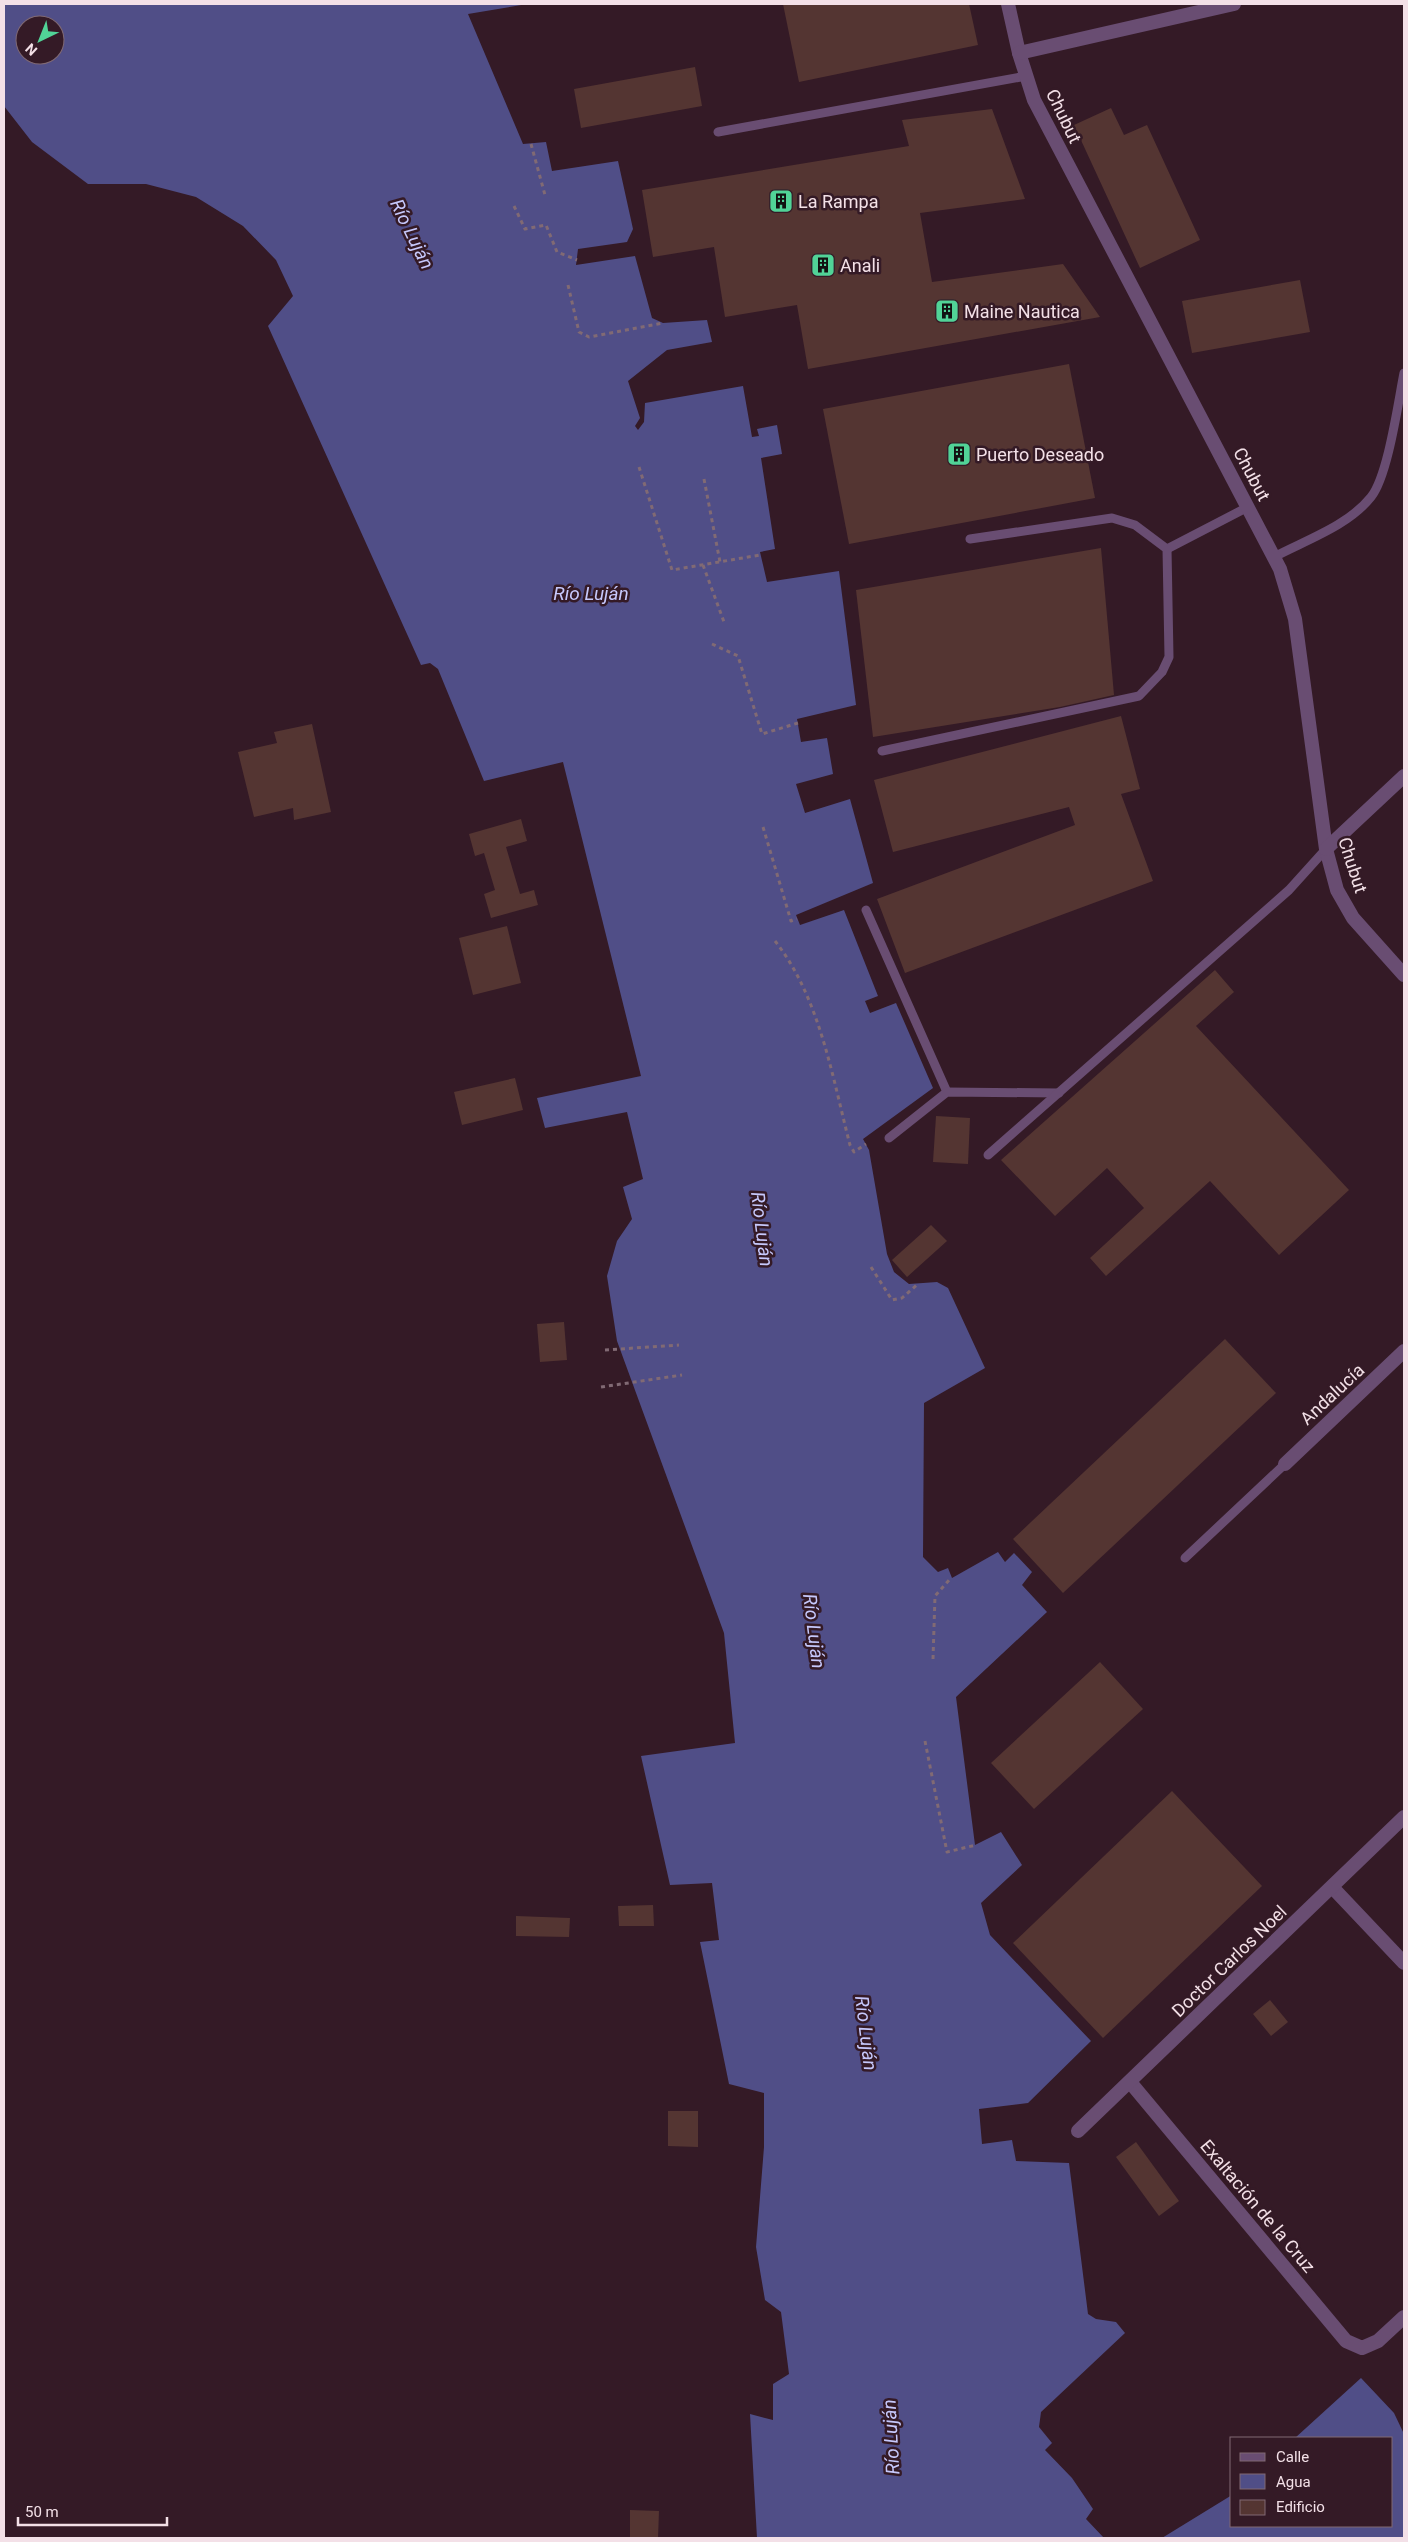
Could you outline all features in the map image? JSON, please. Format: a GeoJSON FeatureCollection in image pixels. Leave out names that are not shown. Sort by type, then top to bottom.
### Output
{"type":"FeatureCollection","features":[{"type":"Feature","properties":{"kind":"street","name":"Chubut"},"geometry":{"type":"LineString","coordinates":[[1008,4],[1019,53],[1034,100],[1280,569],[1295,619],[1326,849],[1338,890],[1353,918],[1404,974]]}},
{"type":"Feature","properties":{"kind":"street"},"geometry":{"type":"LineString","coordinates":[[1019,53],[1234,4]]}},
{"type":"Feature","properties":{"kind":"street"},"geometry":{"type":"LineString","coordinates":[[1326,849],[1404,776]]}},
{"type":"Feature","properties":{"kind":"street","name":"Andalucía"},"geometry":{"type":"LineString","coordinates":[[1286,1464],[1404,1351]]}},
{"type":"Feature","properties":{"kind":"street","name":"Doctor Carlos Noel"},"geometry":{"type":"LineString","coordinates":[[1078,2131],[1333,1888],[1404,1817]]}},
{"type":"Feature","properties":{"kind":"street"},"geometry":{"type":"LineString","coordinates":[[1333,1888],[1404,1963]]}},
{"type":"Feature","properties":{"kind":"street","name":"Exaltación de la Cruz"},"geometry":{"type":"LineString","coordinates":[[1130,2082],[1346,2341],[1362,2348],[1378,2341],[1404,2317]]}},
{"type":"Feature","properties":{"kind":"lane"},"geometry":{"type":"LineString","coordinates":[[718,132],[1026,76]]}},
{"type":"Feature","properties":{"kind":"lane"},"geometry":{"type":"LineString","coordinates":[[1274,557],[1348,518],[1371,497],[1382,479],[1404,373]]}},
{"type":"Feature","properties":{"kind":"lane"},"geometry":{"type":"LineString","coordinates":[[1167,549],[1248,508]]}},
{"type":"Feature","properties":{"kind":"lane"},"geometry":{"type":"LineString","coordinates":[[970,539],[1112,518],[1135,525],[1167,549]]}},
{"type":"Feature","properties":{"kind":"lane"},"geometry":{"type":"LineString","coordinates":[[882,751],[1139,696],[1162,672],[1169,657],[1167,549]]}},
{"type":"Feature","properties":{"kind":"lane"},"geometry":{"type":"LineString","coordinates":[[988,1155],[1288,890],[1326,849]]}},
{"type":"Feature","properties":{"kind":"lane"},"geometry":{"type":"LineString","coordinates":[[866,910],[947,1092]]}},
{"type":"Feature","properties":{"kind":"lane"},"geometry":{"type":"LineString","coordinates":[[889,1138],[947,1092],[1059,1093]]}},
{"type":"Feature","properties":{"kind":"lane"},"geometry":{"type":"LineString","coordinates":[[1185,1558],[1286,1464]]}},
{"type":"Feature","properties":{"kind":"path"},"geometry":{"type":"LineString","coordinates":[[531,144],[546,195]]}},
{"type":"Feature","properties":{"kind":"path"},"geometry":{"type":"LineString","coordinates":[[514,206],[525,229],[546,225],[558,252],[577,260]]}},
{"type":"Feature","properties":{"kind":"path"},"geometry":{"type":"LineString","coordinates":[[568,285],[579,332],[589,337],[663,323]]}},
{"type":"Feature","properties":{"kind":"path"},"geometry":{"type":"LineString","coordinates":[[639,467],[672,570],[760,555]]}},
{"type":"Feature","properties":{"kind":"path"},"geometry":{"type":"LineString","coordinates":[[704,479],[720,562]]}},
{"type":"Feature","properties":{"kind":"path"},"geometry":{"type":"LineString","coordinates":[[703,565],[724,622]]}},
{"type":"Feature","properties":{"kind":"path"},"geometry":{"type":"LineString","coordinates":[[712,644],[738,656],[762,734],[798,723]]}},
{"type":"Feature","properties":{"kind":"path"},"geometry":{"type":"LineString","coordinates":[[762,827],[791,921],[797,919]]}},
{"type":"Feature","properties":{"kind":"path"},"geometry":{"type":"LineString","coordinates":[[775,941],[792,962],[821,1033],[850,1145],[854,1152],[866,1144]]}},
{"type":"Feature","properties":{"kind":"path"},"geometry":{"type":"LineString","coordinates":[[871,1267],[892,1300],[902,1298],[919,1283]]}},
{"type":"Feature","properties":{"kind":"path"},"geometry":{"type":"LineString","coordinates":[[605,1350],[679,1345]]}},
{"type":"Feature","properties":{"kind":"path"},"geometry":{"type":"LineString","coordinates":[[601,1387],[682,1375]]}},
{"type":"Feature","properties":{"kind":"path"},"geometry":{"type":"LineString","coordinates":[[933,1659],[934,1596],[951,1578]]}},
{"type":"Feature","properties":{"kind":"path"},"geometry":{"type":"LineString","coordinates":[[925,1741],[947,1852],[976,1845]]}},
{"type":"Feature","properties":{"kind":"water","name":"Río Luján"},"geometry":{"type":"Polygon","coordinates":[[[4,4],[527,4],[468,14],[523,144],[546,142],[552,171],[618,161],[633,229],[627,242],[578,249],[576,265],[635,256],[652,318],[663,323],[707,320],[712,342],[667,350],[628,381],[640,418],[635,426],[638,430],[644,422],[645,403],[743,386],[752,437],[759,436],[757,429],[777,425],[782,454],[761,458],[775,549],[760,552],[767,582],[839,571],[856,705],[797,719],[801,742],[827,738],[833,774],[796,784],[805,813],[850,799],[873,883],[796,915],[800,925],[844,910],[878,996],[865,1001],[870,1013],[896,1003],[933,1088],[863,1139],[869,1150],[887,1254],[894,1272],[909,1284],[937,1282],[948,1288],[985,1368],[924,1403],[923,1557],[938,1572],[948,1568],[952,1578],[998,1552],[1005,1562],[1014,1553],[1032,1572],[1022,1585],[1047,1612],[956,1697],[975,1845],[1001,1832],[1022,1865],[981,1903],[990,1935],[1091,2041],[1028,2103],[979,2109],[982,2144],[1012,2140],[1016,2161],[1069,2163],[1088,2314],[1096,2319],[1116,2322],[1125,2333],[1041,2412],[1039,2427],[1052,2443],[1045,2450],[1072,2478],[1093,2509],[1086,2519],[1104,2538],[757,2538],[750,2414],[773,2420],[773,2384],[789,2374],[781,2312],[765,2300],[756,2247],[764,2147],[764,2093],[729,2084],[700,1942],[719,1940],[712,1883],[670,1885],[641,1756],[735,1743],[724,1633],[617,1341],[607,1276],[617,1241],[632,1219],[623,1187],[643,1179],[627,1112],[545,1128],[537,1098],[641,1076],[563,762],[484,781],[438,669],[430,663],[421,665],[268,326],[293,296],[276,260],[243,226],[196,197],[146,184],[88,184],[32,142],[4,106],[4,4]]]}},
{"type":"Feature","properties":{"kind":"water"},"geometry":{"type":"Polygon","coordinates":[[[1361,2378],[1394,2413],[1404,2434],[1404,2538],[1162,2538],[1230,2496],[1230,2527],[1393,2527],[1393,2437],[1296,2437],[1361,2378]]]}},
{"type":"Feature","properties":{"kind":"building"},"geometry":{"type":"Polygon","coordinates":[[[783,4],[969,4],[978,45],[799,82],[783,4]]]}},
{"type":"Feature","properties":{"kind":"building"},"geometry":{"type":"Polygon","coordinates":[[[695,67],[702,106],[581,128],[574,89],[695,67]]]}},
{"type":"Feature","properties":{"kind":"building"},"geometry":{"type":"Polygon","coordinates":[[[1111,108],[1124,135],[1147,125],[1200,240],[1140,268],[1074,125],[1111,108]]]}},
{"type":"Feature","properties":{"kind":"building"},"geometry":{"type":"Polygon","coordinates":[[[992,109],[1025,199],[920,213],[932,282],[1063,264],[1100,317],[808,369],[797,305],[725,317],[714,247],[653,257],[642,190],[909,146],[902,120],[992,109]]]}},
{"type":"Feature","properties":{"kind":"building"},"geometry":{"type":"Polygon","coordinates":[[[1300,280],[1310,332],[1192,353],[1182,301],[1300,280]]]}},
{"type":"Feature","properties":{"kind":"building","name":"Puerto Deseado"},"geometry":{"type":"Polygon","coordinates":[[[1069,364],[1095,498],[849,544],[823,409],[1069,364]]]}},
{"type":"Feature","properties":{"kind":"building"},"geometry":{"type":"Polygon","coordinates":[[[1101,548],[1114,695],[1060,707],[873,737],[856,590],[1101,548]]]}},
{"type":"Feature","properties":{"kind":"building"},"geometry":{"type":"Polygon","coordinates":[[[1121,716],[1140,789],[1121,794],[1153,881],[905,973],[877,899],[1075,825],[1069,807],[893,852],[874,780],[1121,716]]]}},
{"type":"Feature","properties":{"kind":"building"},"geometry":{"type":"Polygon","coordinates":[[[312,724],[331,812],[294,820],[293,808],[254,817],[238,752],[277,743],[274,732],[312,724]]]}},
{"type":"Feature","properties":{"kind":"building"},"geometry":{"type":"Polygon","coordinates":[[[521,819],[527,841],[506,847],[520,894],[534,890],[538,905],[491,918],[484,894],[495,890],[484,853],[475,856],[469,834],[521,819]]]}},
{"type":"Feature","properties":{"kind":"building"},"geometry":{"type":"Polygon","coordinates":[[[507,926],[521,983],[473,995],[459,938],[507,926]]]}},
{"type":"Feature","properties":{"kind":"building"},"geometry":{"type":"Polygon","coordinates":[[[1215,970],[1234,992],[1196,1026],[1349,1190],[1279,1255],[1210,1181],[1106,1276],[1090,1258],[1144,1208],[1107,1168],[1055,1216],[1001,1160],[1215,970]]]}},
{"type":"Feature","properties":{"kind":"building"},"geometry":{"type":"Polygon","coordinates":[[[515,1078],[523,1110],[462,1125],[454,1092],[515,1078]]]}},
{"type":"Feature","properties":{"kind":"building"},"geometry":{"type":"Polygon","coordinates":[[[936,1116],[970,1118],[968,1164],[933,1162],[936,1116]]]}},
{"type":"Feature","properties":{"kind":"building"},"geometry":{"type":"Polygon","coordinates":[[[931,1225],[947,1241],[907,1277],[892,1260],[931,1225]]]}},
{"type":"Feature","properties":{"kind":"building"},"geometry":{"type":"Polygon","coordinates":[[[564,1322],[567,1360],[540,1362],[537,1324],[564,1322]]]}},
{"type":"Feature","properties":{"kind":"building"},"geometry":{"type":"Polygon","coordinates":[[[1225,1339],[1276,1393],[1063,1593],[1013,1539],[1225,1339]]]}},
{"type":"Feature","properties":{"kind":"building"},"geometry":{"type":"Polygon","coordinates":[[[1100,1662],[1143,1709],[1034,1809],[991,1763],[1100,1662]]]}},
{"type":"Feature","properties":{"kind":"building"},"geometry":{"type":"Polygon","coordinates":[[[1172,1791],[1262,1886],[1103,2038],[1013,1943],[1172,1791]]]}},
{"type":"Feature","properties":{"kind":"building"},"geometry":{"type":"Polygon","coordinates":[[[653,1905],[654,1926],[619,1926],[618,1906],[653,1905]]]}},
{"type":"Feature","properties":{"kind":"building"},"geometry":{"type":"Polygon","coordinates":[[[516,1916],[570,1918],[569,1937],[516,1936],[516,1916]]]}},
{"type":"Feature","properties":{"kind":"building"},"geometry":{"type":"Polygon","coordinates":[[[1270,2000],[1288,2022],[1271,2036],[1253,2014],[1270,2000]]]}},
{"type":"Feature","properties":{"kind":"building"},"geometry":{"type":"Polygon","coordinates":[[[668,2111],[698,2111],[698,2147],[668,2146],[668,2111]]]}},
{"type":"Feature","properties":{"kind":"building"},"geometry":{"type":"Polygon","coordinates":[[[1136,2142],[1179,2201],[1159,2216],[1116,2157],[1136,2142]]]}},
{"type":"Feature","properties":{"kind":"building"},"geometry":{"type":"Polygon","coordinates":[[[630,2510],[659,2511],[658,2538],[630,2538],[630,2510]]]}},
{"type":"Feature","properties":{"kind":"place","name":"La Rampa"},"geometry":{"type":"Point","coordinates":[781,201]}},
{"type":"Feature","properties":{"kind":"place","name":"Anali"},"geometry":{"type":"Point","coordinates":[823,265]}},
{"type":"Feature","properties":{"kind":"place","name":"Maine Nautica"},"geometry":{"type":"Point","coordinates":[947,311]}},
{"type":"Feature","properties":{"kind":"place","name":"Puerto Deseado"},"geometry":{"type":"Point","coordinates":[959,454]}}]}
